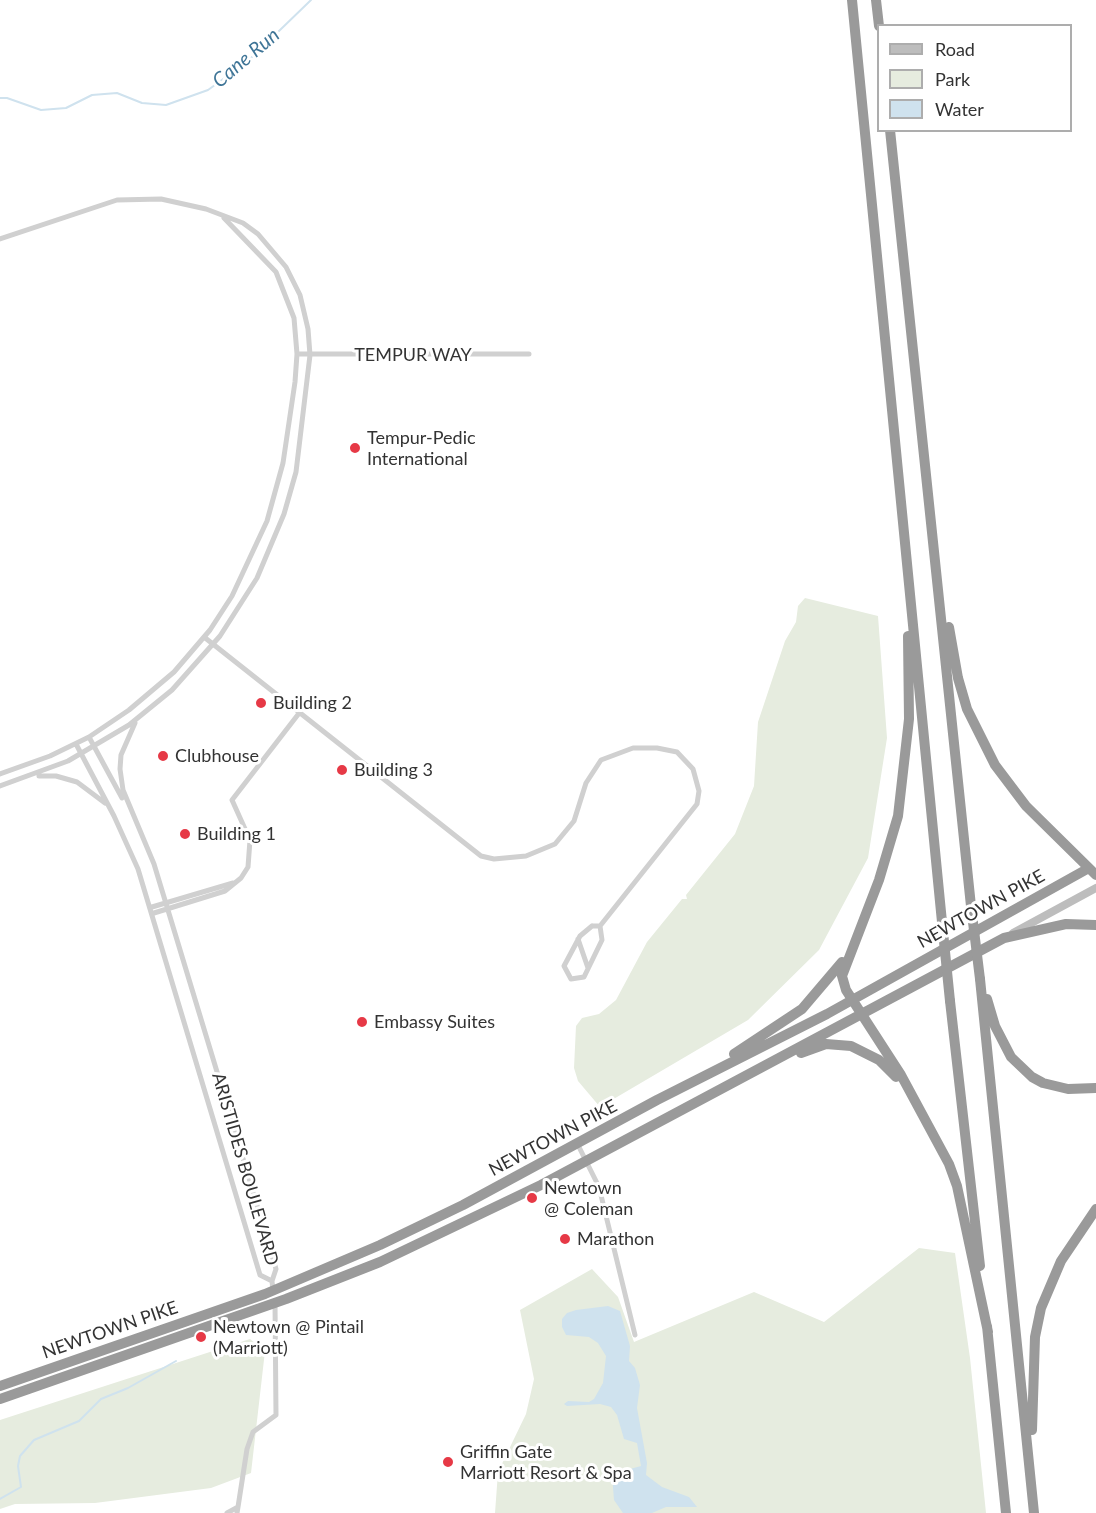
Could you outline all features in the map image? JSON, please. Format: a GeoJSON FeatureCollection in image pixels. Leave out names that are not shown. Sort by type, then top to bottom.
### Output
{"type":"FeatureCollection","features":[{"type":"Feature","properties":{"kind":"highway"},"geometry":{"type":"LineString","coordinates":[[852,0],[950,1001],[1006,1513]]}},
{"type":"Feature","properties":{"kind":"highway"},"geometry":{"type":"LineString","coordinates":[[876,0],[879,24]]}},
{"type":"Feature","properties":{"kind":"highway"},"geometry":{"type":"LineString","coordinates":[[890,132],[1034,1513]]}},
{"type":"Feature","properties":{"kind":"highway"},"geometry":{"type":"LineString","coordinates":[[933,538],[958,678],[975,729],[1011,788],[1094,869]]}},
{"type":"Feature","properties":{"kind":"highway"},"geometry":{"type":"LineString","coordinates":[[907,564],[909,719],[903,789],[898,816],[879,880],[842,976],[861,1014],[937,1140],[957,1186],[988,1332]]}},
{"type":"Feature","properties":{"kind":"highway","name":"NEWTOWN PIKE"},"geometry":{"type":"LineString","coordinates":[[0,1386],[273,1286],[401,1235],[853,1000],[1094,869]]}},
{"type":"Feature","properties":{"kind":"highway"},"geometry":{"type":"LineString","coordinates":[[1004,938],[1066,924],[1096,925]]}},
{"type":"Feature","properties":{"kind":"highway","name":"NEWTOWN PIKE"},"geometry":{"type":"LineString","coordinates":[[0,1399],[275,1303],[380,1262],[480,1216],[1004,938]]}},
{"type":"Feature","properties":{"kind":"highway"},"geometry":{"type":"LineString","coordinates":[[657,1100],[791,1018],[822,988],[850,952]]}},
{"type":"Feature","properties":{"kind":"highway"},"geometry":{"type":"LineString","coordinates":[[980,979],[995,1026],[1011,1057],[1020,1067],[1032,1077],[1054,1087],[1082,1090],[1096,1088]]}},
{"type":"Feature","properties":{"kind":"highway"},"geometry":{"type":"LineString","coordinates":[[716,1092],[826,1044],[851,1046],[871,1054],[888,1067],[914,1099]]}},
{"type":"Feature","properties":{"kind":"highway"},"geometry":{"type":"LineString","coordinates":[[1031,1481],[1032,1368],[1041,1308],[1061,1261],[1096,1209]]}},
{"type":"Feature","properties":{"kind":"main road","name":"NEWTOWN PIKE"},"geometry":{"type":"LineString","coordinates":[[1004,938],[1096,888]]}},
{"type":"Feature","properties":{"kind":"street"},"geometry":{"type":"LineString","coordinates":[[0,239],[117,200],[142,198],[194,205],[243,224],[258,234],[286,267],[300,294],[308,329],[310,355],[296,472],[274,541],[249,592],[213,644],[172,690],[141,716],[81,754],[31,776],[0,786]]}},
{"type":"Feature","properties":{"kind":"street"},"geometry":{"type":"LineString","coordinates":[[0,774],[89,737],[153,691],[204,637],[238,586],[261,536],[284,463],[297,354],[293,311],[276,272],[223,216]]}},
{"type":"Feature","properties":{"kind":"street","name":"TEMPUR WAY"},"geometry":{"type":"LineString","coordinates":[[297,354],[529,354]]}},
{"type":"Feature","properties":{"kind":"street"},"geometry":{"type":"LineString","coordinates":[[261,536],[274,541]]}},
{"type":"Feature","properties":{"kind":"street"},"geometry":{"type":"LineString","coordinates":[[204,637],[481,856],[494,859],[526,856],[555,844],[574,821],[586,783],[601,760],[633,748],[657,748],[677,752],[693,769],[698,782],[697,804],[600,926],[585,930],[578,939],[564,966],[571,980],[580,980],[588,968],[602,940],[600,926]]}},
{"type":"Feature","properties":{"kind":"street"},"geometry":{"type":"LineString","coordinates":[[153,910],[225,891],[248,867],[250,840],[232,800],[300,712]]}},
{"type":"Feature","properties":{"kind":"street","name":"ARISTIDES BOULEVARD"},"geometry":{"type":"LineString","coordinates":[[141,716],[125,742],[120,769],[123,790],[154,864],[167,906],[276,1269],[273,1286]]}},
{"type":"Feature","properties":{"kind":"street","name":"ARISTIDES BOULEVARD"},"geometry":{"type":"LineString","coordinates":[[89,737],[138,826]]}},
{"type":"Feature","properties":{"kind":"street","name":"ARISTIDES BOULEVARD"},"geometry":{"type":"LineString","coordinates":[[75,744],[114,816],[153,910],[260,1275],[273,1286]]}},
{"type":"Feature","properties":{"kind":"street","name":"ARISTIDES BOULEVARD"},"geometry":{"type":"LineString","coordinates":[[31,776],[56,776],[77,782],[101,798],[114,816]]}},
{"type":"Feature","properties":{"kind":"street"},"geometry":{"type":"LineString","coordinates":[[578,939],[588,968]]}},
{"type":"Feature","properties":{"kind":"street"},"geometry":{"type":"LineString","coordinates":[[578,1145],[599,1187],[635,1335]]}},
{"type":"Feature","properties":{"kind":"street"},"geometry":{"type":"LineString","coordinates":[[227,1513],[238,1510],[247,1449],[253,1432],[276,1415],[273,1286]]}},
{"type":"Feature","properties":{"kind":"green space"},"geometry":{"type":"Polygon","coordinates":[[[805,598],[878,616],[887,738],[868,858],[819,950],[748,1020],[600,1107],[578,1081],[574,1068],[576,1026],[582,1018],[599,1014],[616,1000],[647,942],[682,899],[687,899],[686,895],[735,834],[754,786],[758,722],[785,641],[796,622],[798,606],[805,598]]]}},
{"type":"Feature","properties":{"kind":"green space"},"geometry":{"type":"Polygon","coordinates":[[[919,1248],[955,1253],[970,1358],[986,1513],[495,1513],[498,1472],[526,1414],[534,1379],[520,1310],[592,1269],[618,1297],[634,1342],[754,1292],[824,1322],[919,1248]]]}},
{"type":"Feature","properties":{"kind":"green space"},"geometry":{"type":"Polygon","coordinates":[[[250,1339],[265,1351],[251,1473],[211,1488],[95,1503],[15,1504],[0,1509],[0,1420],[250,1339]]]}},
{"type":"Feature","properties":{"kind":"water"},"geometry":{"type":"Polygon","coordinates":[[[608,1306],[620,1311],[630,1346],[629,1361],[635,1368],[640,1385],[637,1408],[647,1463],[646,1475],[662,1487],[689,1497],[697,1507],[666,1507],[652,1513],[623,1513],[614,1500],[612,1474],[641,1466],[637,1443],[624,1439],[617,1415],[611,1407],[600,1404],[567,1406],[564,1404],[568,1401],[589,1402],[594,1399],[603,1383],[606,1356],[598,1343],[589,1337],[566,1335],[562,1327],[562,1319],[567,1313],[576,1310],[608,1306]]]}},
{"type":"Feature","properties":{"kind":"waterway","name":"Cane Run"},"geometry":{"type":"LineString","coordinates":[[0,98],[7,98],[41,110],[66,108],[92,95],[117,93],[142,103],[166,105],[208,90],[248,61],[311,0]]}},
{"type":"Feature","properties":{"kind":"waterway"},"geometry":{"type":"LineString","coordinates":[[0,1499],[21,1487],[18,1466],[20,1456],[34,1440],[79,1421],[101,1399],[128,1388],[176,1361]]}},
{"type":"Feature","properties":{"kind":"place","name":"Tempur-Pedic International"},"geometry":{"type":"Point","coordinates":[355,448]}},
{"type":"Feature","properties":{"kind":"place","name":"Building 2"},"geometry":{"type":"Point","coordinates":[261,703]}},
{"type":"Feature","properties":{"kind":"place","name":"Clubhouse"},"geometry":{"type":"Point","coordinates":[163,756]}},
{"type":"Feature","properties":{"kind":"place","name":"Building 3"},"geometry":{"type":"Point","coordinates":[342,770]}},
{"type":"Feature","properties":{"kind":"place","name":"Building 1"},"geometry":{"type":"Point","coordinates":[185,834]}},
{"type":"Feature","properties":{"kind":"place","name":"Embassy Suites"},"geometry":{"type":"Point","coordinates":[362,1022]}},
{"type":"Feature","properties":{"kind":"place","name":"Newtown @ Coleman"},"geometry":{"type":"Point","coordinates":[532,1198]}},
{"type":"Feature","properties":{"kind":"place","name":"Marathon"},"geometry":{"type":"Point","coordinates":[565,1239]}},
{"type":"Feature","properties":{"kind":"place","name":"Newtown @ Pintail (Marriott)"},"geometry":{"type":"Point","coordinates":[201,1337]}},
{"type":"Feature","properties":{"kind":"place","name":"Griffin Gate Marriott Resort & Spa"},"geometry":{"type":"Point","coordinates":[448,1462]}}]}
